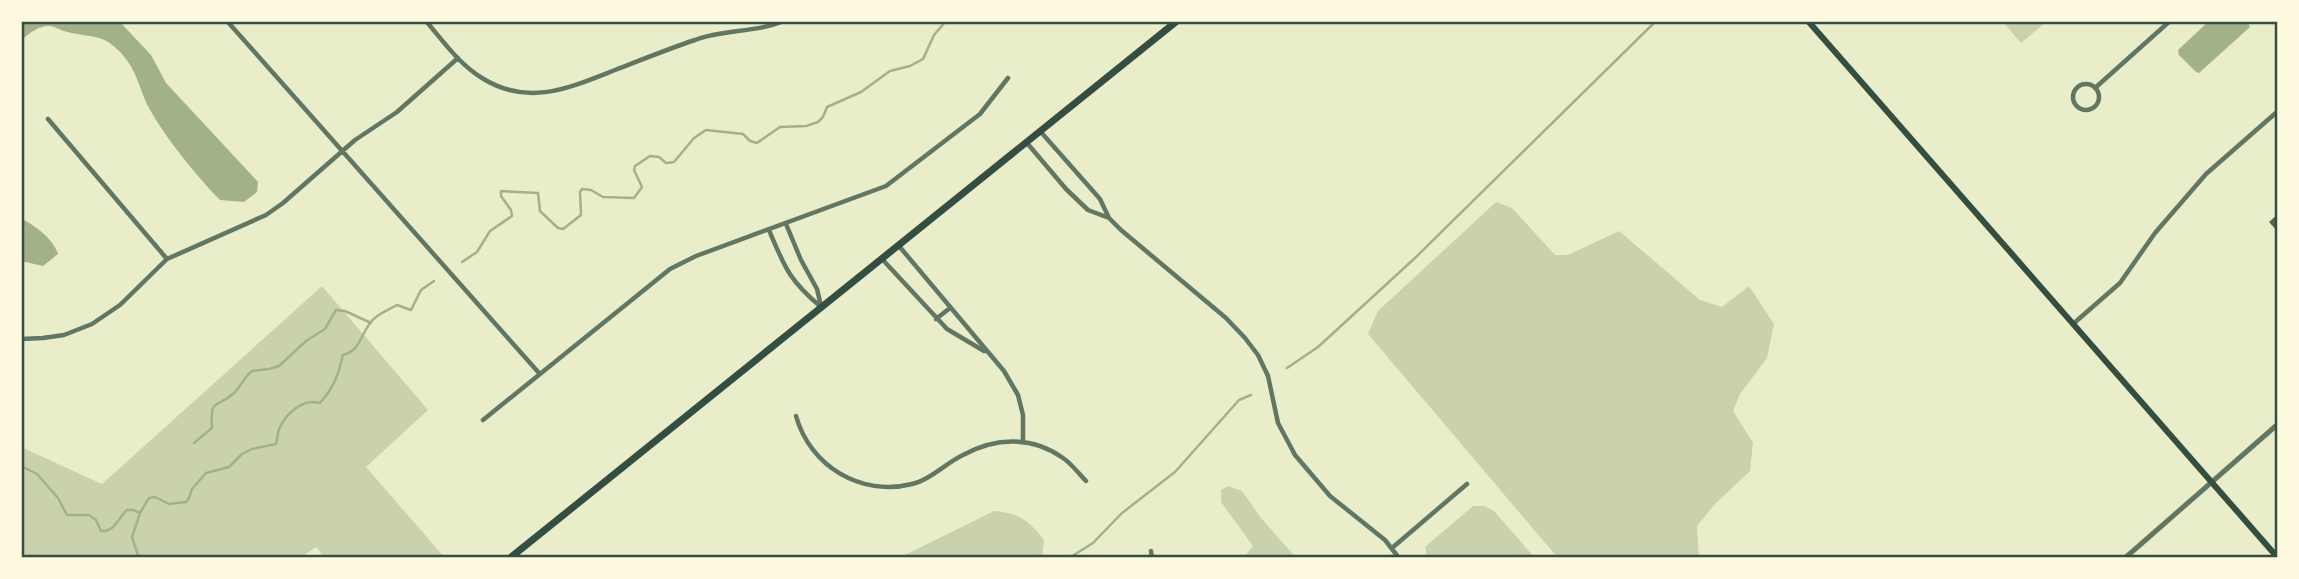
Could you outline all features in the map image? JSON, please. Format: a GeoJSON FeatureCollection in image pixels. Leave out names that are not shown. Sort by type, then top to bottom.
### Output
{"type":"FeatureCollection","features":[{"type":"Feature","properties":{"kind":"main road"},"geometry":{"type":"LineString","coordinates":[[510,558],[1177,21]]}},
{"type":"Feature","properties":{"kind":"main road"},"geometry":{"type":"LineString","coordinates":[[1808,21],[2278,558]]}},
{"type":"Feature","properties":{"kind":"street"},"geometry":{"type":"LineString","coordinates":[[227,21],[539,373]]}},
{"type":"Feature","properties":{"kind":"street"},"geometry":{"type":"LineString","coordinates":[[425,21],[458,58],[482,78],[506,89],[536,94],[565,89],[698,38],[784,21]]}},
{"type":"Feature","properties":{"kind":"street"},"geometry":{"type":"LineString","coordinates":[[2095,88],[2170,21]]}},
{"type":"Feature","properties":{"kind":"street"},"geometry":{"type":"LineString","coordinates":[[21,338],[64,335],[92,324],[120,305],[167,259],[266,215],[284,203],[342,151],[397,112],[458,58]]}},
{"type":"Feature","properties":{"kind":"street"},"geometry":{"type":"LineString","coordinates":[[483,420],[670,269],[696,256],[880,189],[897,180],[980,114],[1008,78]]}},
{"type":"Feature","properties":{"kind":"street"},"geometry":{"type":"LineString","coordinates":[[2088,84],[2095,88],[2099,98],[2096,104],[2088,109],[2077,106],[2073,96],[2077,88],[2088,84]]}},
{"type":"Feature","properties":{"kind":"street"},"geometry":{"type":"LineString","coordinates":[[2073,324],[2120,283],[2155,233],[2206,174],[2278,111]]}},
{"type":"Feature","properties":{"kind":"street"},"geometry":{"type":"LineString","coordinates":[[48,119],[167,259]]}},
{"type":"Feature","properties":{"kind":"street"},"geometry":{"type":"LineString","coordinates":[[1041,131],[1100,199],[1109,218],[1226,318],[1245,338],[1258,355],[1268,376],[1278,423],[1295,455],[1330,496],[1385,540],[1399,558]]}},
{"type":"Feature","properties":{"kind":"street"},"geometry":{"type":"LineString","coordinates":[[1026,142],[1066,189],[1088,210],[1109,218]]}},
{"type":"Feature","properties":{"kind":"street"},"geometry":{"type":"LineString","coordinates":[[786,223],[801,260],[817,289],[821,307]]}},
{"type":"Feature","properties":{"kind":"street"},"geometry":{"type":"LineString","coordinates":[[769,230],[786,270],[798,288],[821,307]]}},
{"type":"Feature","properties":{"kind":"street"},"geometry":{"type":"LineString","coordinates":[[898,246],[1004,371],[1018,395],[1023,415],[1023,440]]}},
{"type":"Feature","properties":{"kind":"street"},"geometry":{"type":"LineString","coordinates":[[882,259],[947,329],[989,354]]}},
{"type":"Feature","properties":{"kind":"street"},"geometry":{"type":"LineString","coordinates":[[936,319],[950,308]]}},
{"type":"Feature","properties":{"kind":"street"},"geometry":{"type":"LineString","coordinates":[[796,416],[801,434],[813,452],[828,467],[865,485],[889,487],[914,484],[962,455],[985,445],[1023,440],[1064,458],[1086,481]]}},
{"type":"Feature","properties":{"kind":"street"},"geometry":{"type":"LineString","coordinates":[[2125,558],[2278,424]]}},
{"type":"Feature","properties":{"kind":"street"},"geometry":{"type":"LineString","coordinates":[[1392,548],[1467,484]]}},
{"type":"Feature","properties":{"kind":"street"},"geometry":{"type":"LineString","coordinates":[[1151,551],[1152,558]]}},
{"type":"Feature","properties":{"kind":"shaded area"},"geometry":{"type":"Polygon","coordinates":[[[24,21],[119,21],[151,55],[166,83],[258,182],[257,192],[244,202],[220,200],[169,140],[146,102],[130,65],[115,47],[95,37],[49,26],[31,32],[21,40],[21,24],[24,21]]]}},
{"type":"Feature","properties":{"kind":"shaded area"},"geometry":{"type":"Polygon","coordinates":[[[2002,21],[2047,21],[2021,43],[2002,21]]]}},
{"type":"Feature","properties":{"kind":"shaded area"},"geometry":{"type":"Polygon","coordinates":[[[2209,21],[2247,21],[2250,27],[2199,73],[2179,55],[2178,50],[2209,21]]]}},
{"type":"Feature","properties":{"kind":"shaded area"},"geometry":{"type":"Polygon","coordinates":[[[1496,202],[1512,208],[1555,255],[1568,255],[1619,231],[1700,300],[1722,307],[1749,286],[1774,324],[1767,358],[1740,394],[1733,411],[1753,443],[1750,471],[1714,505],[1697,526],[1699,558],[1558,558],[1368,334],[1378,311],[1496,202]]]}},
{"type":"Feature","properties":{"kind":"shaded area"},"geometry":{"type":"Polygon","coordinates":[[[21,218],[43,233],[56,248],[58,254],[43,266],[21,261],[21,218]]]}},
{"type":"Feature","properties":{"kind":"shaded area"},"geometry":{"type":"Polygon","coordinates":[[[322,286],[428,410],[366,467],[445,558],[325,558],[316,547],[300,558],[21,558],[21,447],[102,484],[322,286]]]}},
{"type":"Feature","properties":{"kind":"shaded area"},"geometry":{"type":"Polygon","coordinates":[[[1228,486],[1242,491],[1261,518],[1296,558],[1243,558],[1253,546],[1221,502],[1221,490],[1228,486]]]}},
{"type":"Feature","properties":{"kind":"shaded area"},"geometry":{"type":"Polygon","coordinates":[[[1473,506],[1484,506],[1494,511],[1535,558],[1427,558],[1425,547],[1473,506]]]}},
{"type":"Feature","properties":{"kind":"shaded area"},"geometry":{"type":"Polygon","coordinates":[[[994,511],[1017,516],[1033,527],[1044,540],[1042,558],[899,558],[994,511]]]}},
{"type":"Feature","properties":{"kind":"building"},"geometry":{"type":"Polygon","coordinates":[[[2278,214],[2278,232],[2269,222],[2278,214]]]}},
{"type":"Feature","properties":{"kind":"waterway"},"geometry":{"type":"LineString","coordinates":[[462,262],[477,252],[490,231],[512,216],[501,191],[538,193],[540,211],[558,228],[563,229],[581,215],[582,189],[591,190],[603,197],[634,198],[642,187],[634,170],[635,166],[650,156],[659,157],[666,163],[674,162],[694,138],[706,130],[743,134],[750,141],[757,143],[780,127],[806,126],[818,122],[827,107],[861,92],[890,71],[910,66],[923,59],[934,35],[946,21]]}},
{"type":"Feature","properties":{"kind":"waterway"},"geometry":{"type":"LineString","coordinates":[[1287,368],[1318,347],[1415,258],[1656,21]]}},
{"type":"Feature","properties":{"kind":"waterway"},"geometry":{"type":"LineString","coordinates":[[139,558],[132,537],[140,513],[149,498],[155,497],[169,504],[186,502],[192,489],[206,473],[229,467],[242,454],[252,449],[276,444],[279,429],[291,412],[308,403],[320,403],[325,397],[335,381],[343,355],[358,344],[371,322],[397,305],[411,310],[421,290],[434,281]]}},
{"type":"Feature","properties":{"kind":"waterway"},"geometry":{"type":"LineString","coordinates":[[194,443],[212,428],[212,411],[216,404],[234,393],[252,371],[279,366],[306,341],[325,329],[336,310],[345,311],[371,323]]}},
{"type":"Feature","properties":{"kind":"waterway"},"geometry":{"type":"LineString","coordinates":[[1069,558],[1093,543],[1122,513],[1175,472],[1239,400],[1251,395]]}},
{"type":"Feature","properties":{"kind":"waterway"},"geometry":{"type":"LineString","coordinates":[[21,466],[37,474],[58,498],[67,515],[89,515],[96,520],[101,531],[113,527],[127,510],[140,513]]}}]}
